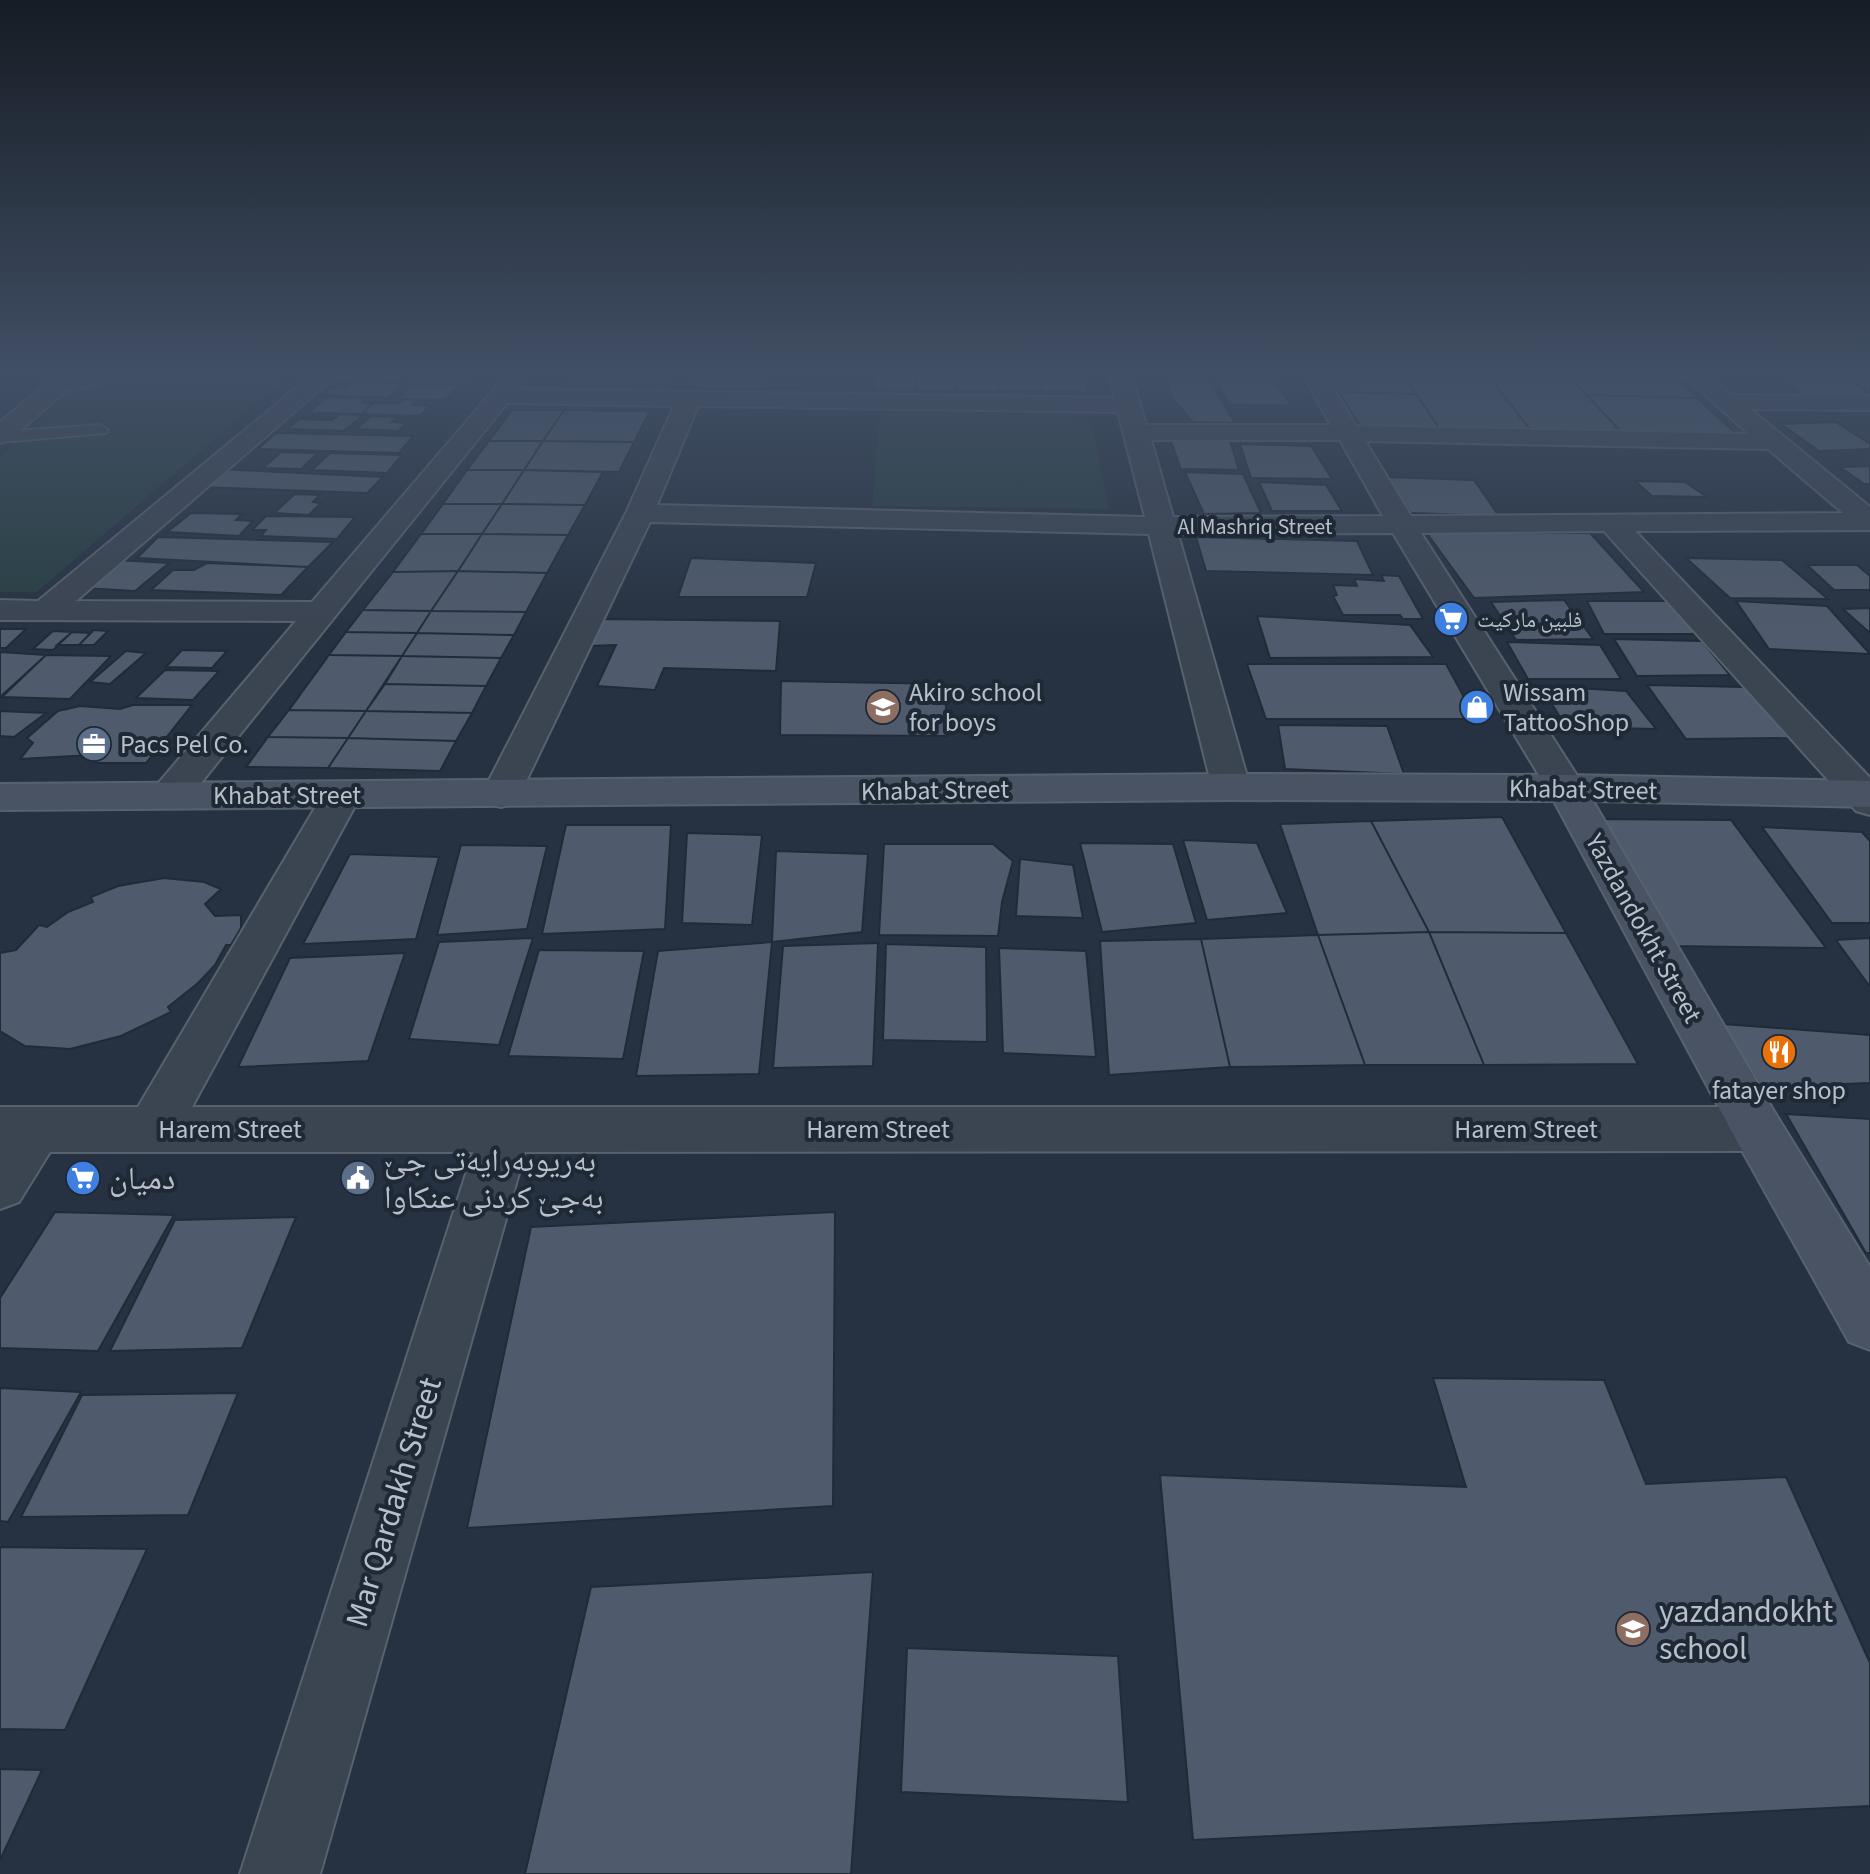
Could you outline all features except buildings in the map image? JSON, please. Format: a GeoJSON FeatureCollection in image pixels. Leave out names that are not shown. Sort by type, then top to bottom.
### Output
{"type":"FeatureCollection","features":[{"type":"Feature","properties":{"kind":"street"},"geometry":{"type":"LineString","coordinates":[[46,610],[224,460]]}},
{"type":"Feature","properties":{"kind":"street"},"geometry":{"type":"LineString","coordinates":[[170,795],[447,460]]}},
{"type":"Feature","properties":{"kind":"street"},"geometry":{"type":"LineString","coordinates":[[501,794],[640,513],[663,460]]}},
{"type":"Feature","properties":{"kind":"street"},"geometry":{"type":"LineString","coordinates":[[1143,460],[1231,787]]}},
{"type":"Feature","properties":{"kind":"street","name":"Yazdandokht Street"},"geometry":{"type":"LineString","coordinates":[[1364,460],[1566,788],[1757,1129],[1870,1321]]}},
{"type":"Feature","properties":{"kind":"street"},"geometry":{"type":"LineString","coordinates":[[1796,460],[1870,521]]}},
{"type":"Feature","properties":{"kind":"street","name":"Al Mashriq Street"},"geometry":{"type":"LineString","coordinates":[[640,513],[1161,526],[1870,521]]}},
{"type":"Feature","properties":{"kind":"street"},"geometry":{"type":"LineString","coordinates":[[1610,521],[1868,797]]}},
{"type":"Feature","properties":{"kind":"street"},"geometry":{"type":"LineString","coordinates":[[0,610],[322,612]]}},
{"type":"Feature","properties":{"kind":"street","name":"Khabat Street"},"geometry":{"type":"LineString","coordinates":[[0,797],[1231,787],[1566,788],[1868,797]]}},
{"type":"Feature","properties":{"kind":"street"},"geometry":{"type":"LineString","coordinates":[[153,1129],[342,795]]}},
{"type":"Feature","properties":{"kind":"street","name":"Mar Qardakh Street"},"geometry":{"type":"LineString","coordinates":[[280,1874],[506,1129]]}},
{"type":"Feature","properties":{"kind":"street","name":"Harem Street"},"geometry":{"type":"LineString","coordinates":[[18,1130],[1757,1129]]}},
{"type":"Feature","properties":{"kind":"street"},"geometry":{"type":"LineString","coordinates":[[0,1185],[18,1130]]}},
{"type":"Feature","properties":{"kind":"green space"},"geometry":{"type":"Polygon","coordinates":[[[0,460],[190,460],[37,592],[0,592],[0,460]]]}},
{"type":"Feature","properties":{"kind":"green space"},"geometry":{"type":"Polygon","coordinates":[[[876,460],[1099,460],[1109,509],[872,506],[876,460]]]}},
{"type":"Feature","properties":{"kind":"place","name":"فلبين ماركيت"},"geometry":{"type":"Point","coordinates":[1451,619]}},
{"type":"Feature","properties":{"kind":"place","name":"Akiro school for boys"},"geometry":{"type":"Point","coordinates":[883,707]}},
{"type":"Feature","properties":{"kind":"place","name":"Wissam TattooShop"},"geometry":{"type":"Point","coordinates":[1477,707]}},
{"type":"Feature","properties":{"kind":"place","name":"Pacs Pel Co."},"geometry":{"type":"Point","coordinates":[94,744]}},
{"type":"Feature","properties":{"kind":"place","name":"fatayer shop"},"geometry":{"type":"Point","coordinates":[1779,1052]}},
{"type":"Feature","properties":{"kind":"place","name":"دميان"},"geometry":{"type":"Point","coordinates":[83,1178]}},
{"type":"Feature","properties":{"kind":"place","name":"بەریوبەرایەتی جێ بەجێ کردنی عنکاوا"},"geometry":{"type":"Point","coordinates":[358,1178]}},
{"type":"Feature","properties":{"kind":"place","name":"yazdandokht school"},"geometry":{"type":"Point","coordinates":[1633,1629]}}]}
